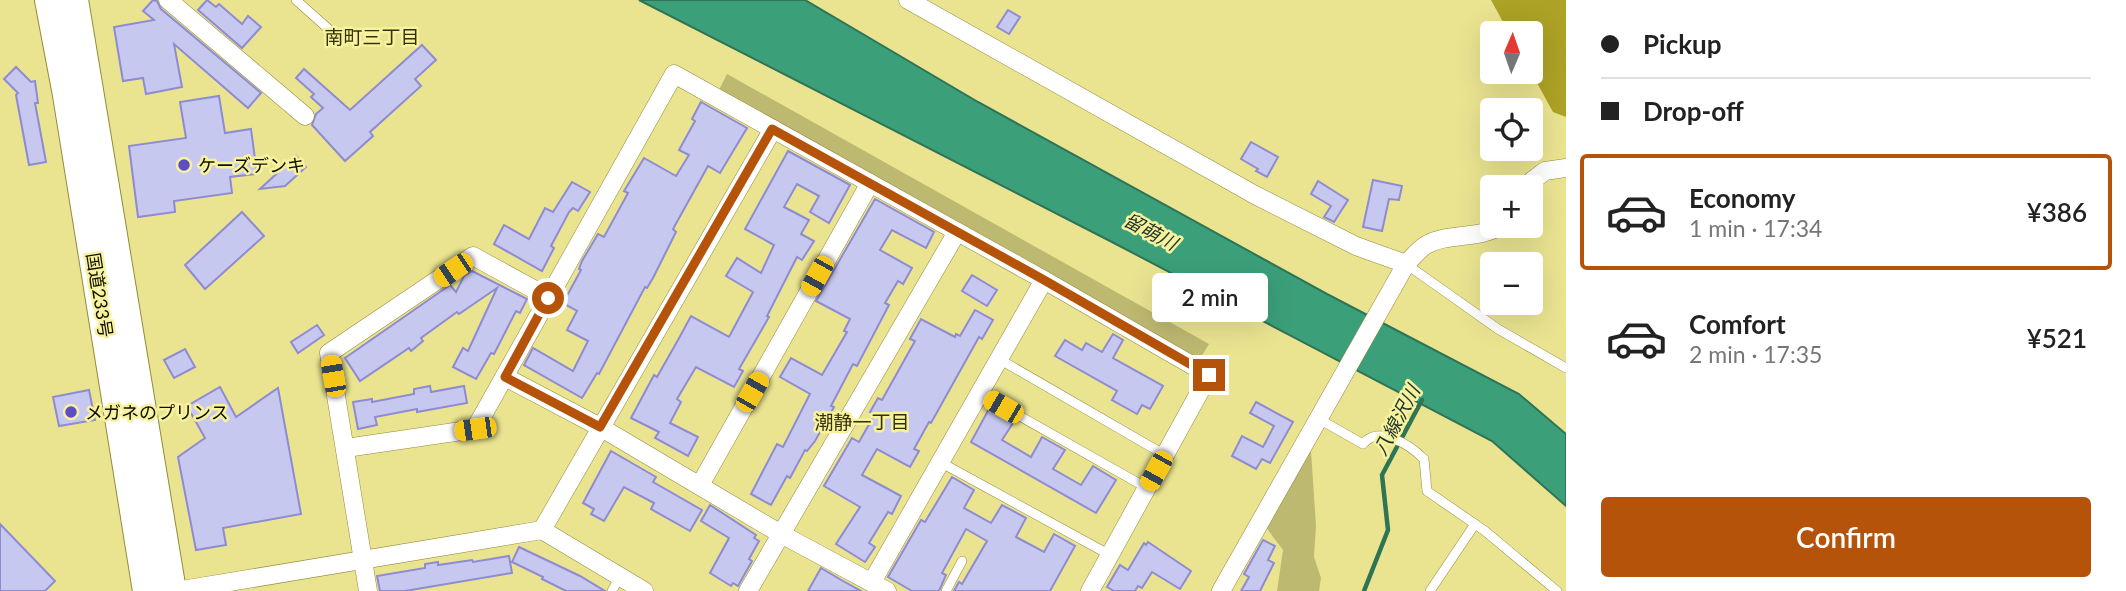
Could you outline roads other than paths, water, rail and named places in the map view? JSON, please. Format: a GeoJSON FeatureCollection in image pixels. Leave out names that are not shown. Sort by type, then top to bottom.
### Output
{"type":"FeatureCollection","features":[{"type":"Feature","properties":{"kind":"highway","name":"国道233号"},"geometry":{"type":"LineString","coordinates":[[50,0],[68,95],[148,591]]}},
{"type":"Feature","properties":{"kind":"highway","name":"国道233号"},"geometry":{"type":"LineString","coordinates":[[73,0],[171,591]]}},
{"type":"Feature","properties":{"kind":"street"},"geometry":{"type":"LineString","coordinates":[[168,0],[305,116]]}},
{"type":"Feature","properties":{"kind":"street"},"geometry":{"type":"LineString","coordinates":[[908,0],[1255,195],[1403,270]]}},
{"type":"Feature","properties":{"kind":"street"},"geometry":{"type":"LineString","coordinates":[[346,448],[475,429],[674,74],[1209,375],[1090,591]]}},
{"type":"Feature","properties":{"kind":"street"},"geometry":{"type":"LineString","coordinates":[[542,530],[772,129]]}},
{"type":"Feature","properties":{"kind":"street"},"geometry":{"type":"LineString","coordinates":[[1540,175],[1545,171],[1566,168]]}},
{"type":"Feature","properties":{"kind":"street"},"geometry":{"type":"LineString","coordinates":[[700,485],[870,183]]}},
{"type":"Feature","properties":{"kind":"street"},"geometry":{"type":"LineString","coordinates":[[748,591],[957,232]]}},
{"type":"Feature","properties":{"kind":"street"},"geometry":{"type":"LineString","coordinates":[[1222,591],[1403,270],[1426,245],[1450,238],[1480,235]]}},
{"type":"Feature","properties":{"kind":"street"},"geometry":{"type":"LineString","coordinates":[[368,591],[329,353],[473,256],[548,298]]}},
{"type":"Feature","properties":{"kind":"street"},"geometry":{"type":"LineString","coordinates":[[505,377],[600,427],[781,534],[879,587],[940,462],[1044,280]]}},
{"type":"Feature","properties":{"kind":"street"},"geometry":{"type":"LineString","coordinates":[[176,591],[542,530],[616,583],[644,591]]}},
{"type":"Feature","properties":{"kind":"lane"},"geometry":{"type":"LineString","coordinates":[[296,0],[333,33]]}},
{"type":"Feature","properties":{"kind":"lane"},"geometry":{"type":"LineString","coordinates":[[1403,270],[1566,368]]}},
{"type":"Feature","properties":{"kind":"lane"},"geometry":{"type":"LineString","coordinates":[[999,359],[1165,455]]}},
{"type":"Feature","properties":{"kind":"lane"},"geometry":{"type":"LineString","coordinates":[[979,393],[1147,488]]}},
{"type":"Feature","properties":{"kind":"lane"},"geometry":{"type":"LineString","coordinates":[[1321,413],[1363,444],[1367,439],[1380,436],[1392,438],[1424,458],[1427,491],[1475,524],[1556,591]]}},
{"type":"Feature","properties":{"kind":"lane"},"geometry":{"type":"LineString","coordinates":[[940,462],[1110,555]]}},
{"type":"Feature","properties":{"kind":"lane"},"geometry":{"type":"LineString","coordinates":[[1430,591],[1475,524]]}},
{"type":"Feature","properties":{"kind":"lane"},"geometry":{"type":"LineString","coordinates":[[946,591],[962,561]]}},
{"type":"Feature","properties":{"kind":"water","name":"留萌川"},"geometry":{"type":"Polygon","coordinates":[[[639,0],[805,0],[978,102],[1327,294],[1519,394],[1566,434],[1566,506],[1492,441],[1110,241],[639,0]]]}},
{"type":"Feature","properties":{"kind":"waterway","name":"八線沢川"},"geometry":{"type":"LineString","coordinates":[[1364,591],[1388,530],[1382,475],[1422,400]]}},
{"type":"Feature","properties":{"kind":"place","name":"ケーズデンキ"},"geometry":{"type":"Point","coordinates":[184,165]}},
{"type":"Feature","properties":{"kind":"place","name":"メガネのプリンス"},"geometry":{"type":"Point","coordinates":[71,412]}},
{"type":"Feature","properties":{"kind":"district","name":"南町三丁目"},"geometry":{"type":"Point","coordinates":[372,36]}},
{"type":"Feature","properties":{"kind":"district","name":"潮静一丁目"},"geometry":{"type":"Point","coordinates":[862,421]}}]}
